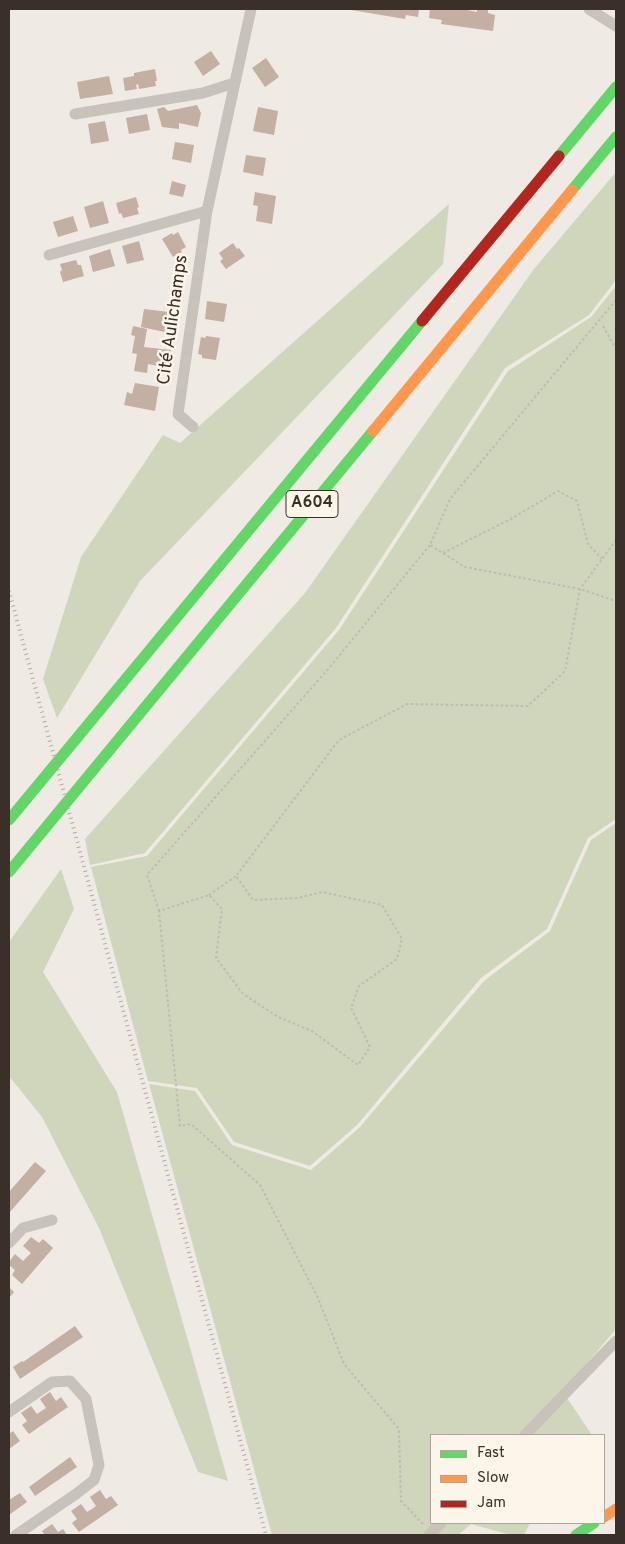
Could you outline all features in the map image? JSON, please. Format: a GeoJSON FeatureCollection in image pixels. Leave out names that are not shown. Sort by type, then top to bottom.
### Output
{"type":"FeatureCollection","features":[{"type":"Feature","properties":{"kind":"main road","name":"A604"},"geometry":{"type":"LineString","coordinates":[[9,820],[616,87]]}},
{"type":"Feature","properties":{"kind":"main road","name":"A604"},"geometry":{"type":"LineString","coordinates":[[9,872],[616,138]]}},
{"type":"Feature","properties":{"kind":"main road"},"geometry":{"type":"LineString","coordinates":[[605,1516],[616,1509]]}},
{"type":"Feature","properties":{"kind":"main road"},"geometry":{"type":"LineString","coordinates":[[576,1535],[592,1524]]}},
{"type":"Feature","properties":{"kind":"street","name":"Cité Aulichamps"},"geometry":{"type":"LineString","coordinates":[[193,427],[178,414],[208,211],[251,9]]}},
{"type":"Feature","properties":{"kind":"street"},"geometry":{"type":"LineString","coordinates":[[589,9],[616,26]]}},
{"type":"Feature","properties":{"kind":"street"},"geometry":{"type":"LineString","coordinates":[[75,114],[203,94],[234,83]]}},
{"type":"Feature","properties":{"kind":"street"},"geometry":{"type":"LineString","coordinates":[[49,255],[208,211]]}},
{"type":"Feature","properties":{"kind":"street"},"geometry":{"type":"LineString","coordinates":[[9,1243],[23,1228],[52,1220]]}},
{"type":"Feature","properties":{"kind":"street"},"geometry":{"type":"LineString","coordinates":[[526,1434],[616,1341]]}},
{"type":"Feature","properties":{"kind":"street"},"geometry":{"type":"LineString","coordinates":[[9,1412],[52,1382],[70,1381],[86,1399],[99,1465],[94,1480],[16,1535]]}},
{"type":"Feature","properties":{"kind":"street"},"geometry":{"type":"LineString","coordinates":[[430,1534],[440,1524]]}},
{"type":"Feature","properties":{"kind":"path"},"geometry":{"type":"LineString","coordinates":[[430,1534],[401,1501],[399,1429],[344,1364],[318,1298],[260,1185],[191,1124],[180,1126],[159,911],[147,875],[329,668],[430,545],[450,499],[616,300]]}},
{"type":"Feature","properties":{"kind":"path"},"geometry":{"type":"LineString","coordinates":[[603,326],[616,349]]}},
{"type":"Feature","properties":{"kind":"path"},"geometry":{"type":"LineString","coordinates":[[444,553],[509,520],[558,491],[577,501],[588,544],[602,559]]}},
{"type":"Feature","properties":{"kind":"path"},"geometry":{"type":"LineString","coordinates":[[159,911],[210,895],[236,876],[339,740],[407,704],[528,706],[565,671],[580,589],[616,540]]}},
{"type":"Feature","properties":{"kind":"path"},"geometry":{"type":"LineString","coordinates":[[430,545],[465,567],[580,589],[616,601]]}},
{"type":"Feature","properties":{"kind":"path"},"geometry":{"type":"LineString","coordinates":[[210,895],[222,909],[216,958],[243,994],[278,1018],[312,1031],[358,1066],[370,1047],[351,1008],[359,986],[397,959],[402,938],[382,905],[322,892],[298,898],[253,900],[236,876]]}},
{"type":"Feature","properties":{"kind":"green space"},"geometry":{"type":"Polygon","coordinates":[[[616,172],[616,280],[589,315],[505,368],[336,628],[145,853],[90,865],[85,839],[305,593],[534,269],[616,172]]]}},
{"type":"Feature","properties":{"kind":"green space"},"geometry":{"type":"Polygon","coordinates":[[[449,204],[443,264],[140,581],[57,718],[43,679],[81,557],[163,435],[180,443],[449,204]]]}},
{"type":"Feature","properties":{"kind":"green space"},"geometry":{"type":"Polygon","coordinates":[[[616,286],[616,819],[588,838],[547,929],[481,978],[357,1125],[310,1166],[234,1142],[197,1088],[148,1081],[91,867],[147,856],[339,630],[508,371],[591,317],[616,286]]]}},
{"type":"Feature","properties":{"kind":"green space"},"geometry":{"type":"Polygon","coordinates":[[[616,823],[616,1329],[563,1392],[591,1434],[430,1434],[430,1524],[471,1524],[458,1535],[272,1535],[149,1084],[195,1091],[232,1145],[311,1170],[359,1128],[484,981],[550,931],[591,840],[616,823]]]}},
{"type":"Feature","properties":{"kind":"green space"},"geometry":{"type":"Polygon","coordinates":[[[61,869],[74,909],[43,972],[117,1092],[228,1481],[198,1472],[99,1228],[42,1117],[9,1076],[9,942],[61,869]]]}},
{"type":"Feature","properties":{"kind":"green space"},"geometry":{"type":"Polygon","coordinates":[[[471,1524],[530,1524],[524,1535],[511,1535],[471,1524]]]}},
{"type":"Feature","properties":{"kind":"building"},"geometry":{"type":"Polygon","coordinates":[[[345,9],[419,9],[418,17],[406,15],[405,19],[345,9]]]}},
{"type":"Feature","properties":{"kind":"building"},"geometry":{"type":"Polygon","coordinates":[[[430,9],[462,9],[477,12],[477,9],[488,10],[488,13],[495,15],[493,31],[441,24],[442,20],[429,18],[430,9]]]}},
{"type":"Feature","properties":{"kind":"building"},"geometry":{"type":"Polygon","coordinates":[[[211,51],[220,64],[203,76],[194,62],[211,51]]]}},
{"type":"Feature","properties":{"kind":"building"},"geometry":{"type":"Polygon","coordinates":[[[266,58],[279,77],[265,87],[252,68],[266,58]]]}},
{"type":"Feature","properties":{"kind":"building"},"geometry":{"type":"Polygon","coordinates":[[[155,69],[156,86],[139,89],[138,84],[136,85],[137,89],[125,91],[123,78],[134,76],[134,73],[155,69]]]}},
{"type":"Feature","properties":{"kind":"building"},"geometry":{"type":"Polygon","coordinates":[[[109,76],[113,94],[80,99],[77,82],[109,76]]]}},
{"type":"Feature","properties":{"kind":"building"},"geometry":{"type":"Polygon","coordinates":[[[197,105],[201,113],[198,127],[179,123],[179,129],[162,127],[157,109],[164,107],[168,111],[197,105]]]}},
{"type":"Feature","properties":{"kind":"building"},"geometry":{"type":"Polygon","coordinates":[[[258,107],[278,111],[274,135],[253,131],[258,107]]]}},
{"type":"Feature","properties":{"kind":"building"},"geometry":{"type":"Polygon","coordinates":[[[147,114],[150,130],[129,134],[126,118],[147,114]]]}},
{"type":"Feature","properties":{"kind":"building"},"geometry":{"type":"Polygon","coordinates":[[[105,121],[109,141],[91,144],[88,124],[105,121]]]}},
{"type":"Feature","properties":{"kind":"building"},"geometry":{"type":"Polygon","coordinates":[[[175,142],[194,145],[191,163],[172,159],[175,142]]]}},
{"type":"Feature","properties":{"kind":"building"},"geometry":{"type":"Polygon","coordinates":[[[246,155],[266,158],[263,176],[243,172],[246,155]]]}},
{"type":"Feature","properties":{"kind":"building"},"geometry":{"type":"Polygon","coordinates":[[[172,181],[186,185],[183,197],[169,194],[172,181]]]}},
{"type":"Feature","properties":{"kind":"building"},"geometry":{"type":"Polygon","coordinates":[[[255,192],[276,196],[272,224],[256,221],[258,206],[253,205],[255,192]]]}},
{"type":"Feature","properties":{"kind":"building"},"geometry":{"type":"Polygon","coordinates":[[[136,197],[139,214],[123,218],[121,213],[119,214],[116,203],[136,197]]]}},
{"type":"Feature","properties":{"kind":"building"},"geometry":{"type":"Polygon","coordinates":[[[103,201],[109,223],[90,228],[84,207],[103,201]]]}},
{"type":"Feature","properties":{"kind":"building"},"geometry":{"type":"Polygon","coordinates":[[[73,216],[78,231],[58,237],[53,222],[73,216]]]}},
{"type":"Feature","properties":{"kind":"building"},"geometry":{"type":"Polygon","coordinates":[[[178,232],[186,247],[181,250],[182,252],[173,257],[162,239],[178,232]]]}},
{"type":"Feature","properties":{"kind":"building"},"geometry":{"type":"Polygon","coordinates":[[[139,241],[144,260],[127,264],[122,246],[139,241]]]}},
{"type":"Feature","properties":{"kind":"building"},"geometry":{"type":"Polygon","coordinates":[[[233,243],[245,256],[226,269],[220,261],[223,259],[219,253],[233,243]]]}},
{"type":"Feature","properties":{"kind":"building"},"geometry":{"type":"Polygon","coordinates":[[[110,249],[115,266],[93,272],[89,256],[110,249]]]}},
{"type":"Feature","properties":{"kind":"building"},"geometry":{"type":"Polygon","coordinates":[[[76,260],[78,265],[81,265],[84,276],[63,282],[60,264],[76,260]]]}},
{"type":"Feature","properties":{"kind":"building"},"geometry":{"type":"Polygon","coordinates":[[[207,301],[227,304],[224,322],[205,319],[207,301]]]}},
{"type":"Feature","properties":{"kind":"building"},"geometry":{"type":"Polygon","coordinates":[[[144,309],[177,313],[174,334],[141,327],[144,309]]]}},
{"type":"Feature","properties":{"kind":"building"},"geometry":{"type":"Polygon","coordinates":[[[133,326],[147,329],[144,347],[171,350],[168,368],[148,364],[147,373],[134,371],[137,354],[132,353],[135,336],[131,335],[133,326]]]}},
{"type":"Feature","properties":{"kind":"building"},"geometry":{"type":"Polygon","coordinates":[[[206,336],[220,338],[216,360],[202,358],[202,355],[198,354],[201,337],[205,338],[206,336]]]}},
{"type":"Feature","properties":{"kind":"building"},"geometry":{"type":"Polygon","coordinates":[[[135,383],[159,387],[155,411],[124,405],[127,392],[132,394],[135,383]]]}},
{"type":"Feature","properties":{"kind":"building"},"geometry":{"type":"Polygon","coordinates":[[[35,1162],[46,1171],[9,1213],[9,1192],[35,1162]]]}},
{"type":"Feature","properties":{"kind":"building"},"geometry":{"type":"Polygon","coordinates":[[[31,1237],[39,1243],[43,1239],[53,1248],[22,1284],[12,1275],[15,1270],[9,1265],[9,1262],[15,1254],[23,1261],[31,1253],[23,1246],[31,1237]]]}},
{"type":"Feature","properties":{"kind":"building"},"geometry":{"type":"Polygon","coordinates":[[[9,1287],[14,1292],[9,1298],[9,1287]]]}},
{"type":"Feature","properties":{"kind":"building"},"geometry":{"type":"Polygon","coordinates":[[[75,1326],[83,1337],[20,1379],[13,1367],[75,1326]]]}},
{"type":"Feature","properties":{"kind":"building"},"geometry":{"type":"Polygon","coordinates":[[[50,1392],[56,1401],[61,1397],[68,1407],[29,1434],[22,1425],[27,1421],[21,1413],[31,1406],[37,1414],[46,1408],[40,1399],[50,1392]]]}},
{"type":"Feature","properties":{"kind":"building"},"geometry":{"type":"Polygon","coordinates":[[[13,1431],[20,1441],[9,1449],[9,1434],[13,1431]]]}},
{"type":"Feature","properties":{"kind":"building"},"geometry":{"type":"Polygon","coordinates":[[[70,1457],[77,1467],[35,1496],[29,1487],[70,1457]]]}},
{"type":"Feature","properties":{"kind":"building"},"geometry":{"type":"Polygon","coordinates":[[[100,1490],[106,1499],[111,1496],[118,1505],[79,1532],[72,1523],[77,1519],[71,1511],[81,1504],[87,1512],[92,1509],[96,1506],[90,1497],[100,1490]]]}},
{"type":"Feature","properties":{"kind":"building"},"geometry":{"type":"Polygon","coordinates":[[[20,1493],[27,1502],[9,1515],[9,1500],[20,1493]]]}},
{"type":"Feature","properties":{"kind":"building"},"geometry":{"type":"Polygon","coordinates":[[[52,1524],[58,1532],[63,1529],[67,1535],[45,1535],[42,1531],[52,1524]]]}},
{"type":"Feature","properties":{"kind":"railway"},"geometry":{"type":"LineString","coordinates":[[9,591],[266,1535]]}},
{"type":"Feature","properties":{"kind":"traffic: fast"},"geometry":{"type":"LineString","coordinates":[[559,156],[616,87]]}},
{"type":"Feature","properties":{"kind":"traffic: fast"},"geometry":{"type":"LineString","coordinates":[[572,190],[616,137]]}},
{"type":"Feature","properties":{"kind":"traffic: fast"},"geometry":{"type":"LineString","coordinates":[[9,820],[422,321]]}},
{"type":"Feature","properties":{"kind":"traffic: fast"},"geometry":{"type":"LineString","coordinates":[[9,872],[373,431]]}},
{"type":"Feature","properties":{"kind":"traffic: fast"},"geometry":{"type":"LineString","coordinates":[[576,1535],[592,1524]]}},
{"type":"Feature","properties":{"kind":"traffic: slow"},"geometry":{"type":"LineString","coordinates":[[373,431],[572,190]]}},
{"type":"Feature","properties":{"kind":"traffic: slow"},"geometry":{"type":"LineString","coordinates":[[605,1516],[616,1509]]}},
{"type":"Feature","properties":{"kind":"traffic: jam"},"geometry":{"type":"LineString","coordinates":[[422,321],[559,156]]}}]}
